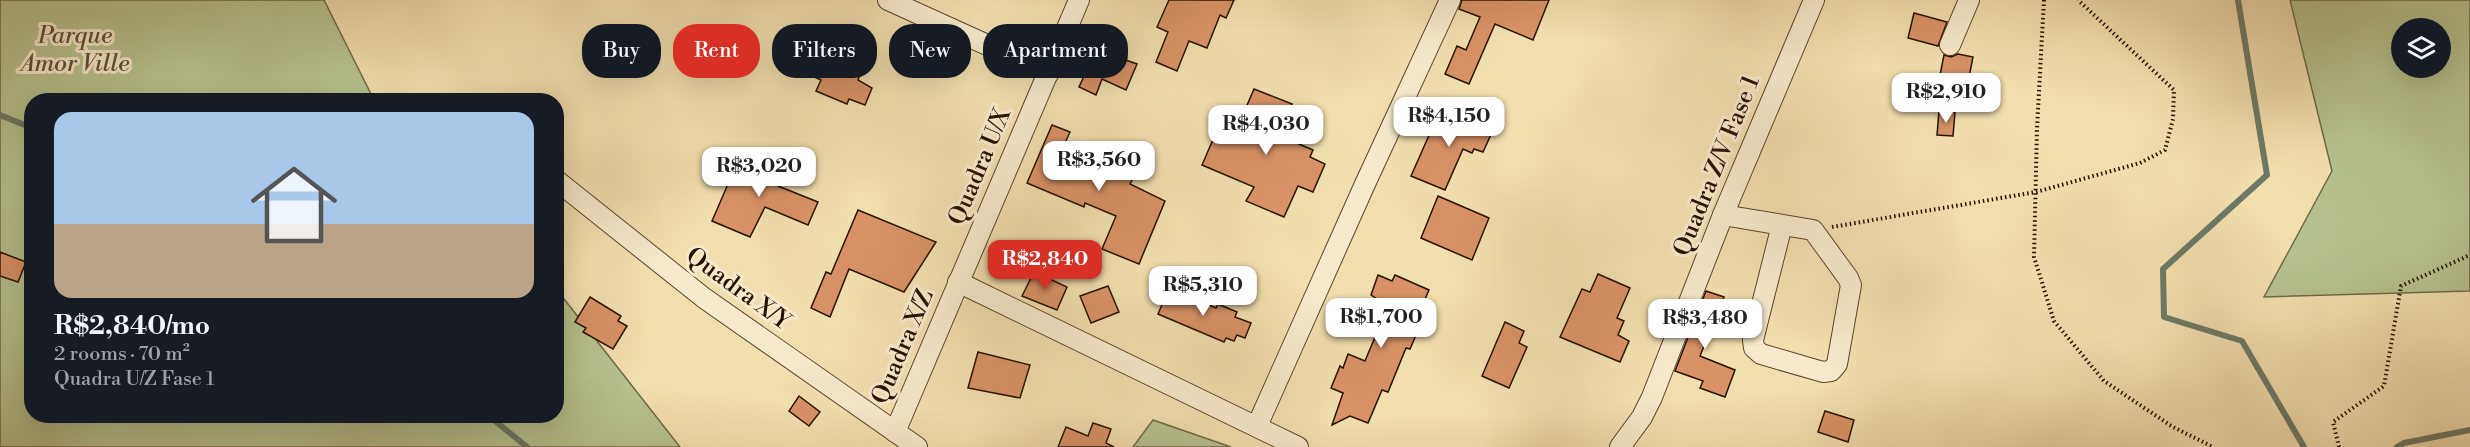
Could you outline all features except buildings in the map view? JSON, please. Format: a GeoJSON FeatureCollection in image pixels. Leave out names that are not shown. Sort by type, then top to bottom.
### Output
{"type":"FeatureCollection","features":[{"type":"Feature","properties":{"kind":"street"},"geometry":{"type":"LineString","coordinates":[[888,0],[983,43]]}},
{"type":"Feature","properties":{"kind":"street","name":"Quadra U/X"},"geometry":{"type":"LineString","coordinates":[[1069,24],[1079,0]]}},
{"type":"Feature","properties":{"kind":"street"},"geometry":{"type":"LineString","coordinates":[[1257,426],[1450,0]]}},
{"type":"Feature","properties":{"kind":"street","name":"Quadra Z/V Fase 1"},"geometry":{"type":"LineString","coordinates":[[1620,447],[1642,417],[1652,397],[1723,215],[1814,0]]}},
{"type":"Feature","properties":{"kind":"street"},"geometry":{"type":"LineString","coordinates":[[1950,45],[1969,0]]}},
{"type":"Feature","properties":{"kind":"street","name":"Quadra U/X"},"geometry":{"type":"LineString","coordinates":[[958,282],[1046,78]]}},
{"type":"Feature","properties":{"kind":"street","name":"Quadra X/Y"},"geometry":{"type":"LineString","coordinates":[[564,186],[704,298],[917,447]]}},
{"type":"Feature","properties":{"kind":"street"},"geometry":{"type":"LineString","coordinates":[[1723,215],[1813,230],[1851,285],[1837,364],[1831,371],[1822,372],[1761,354],[1754,348],[1782,225]]}},
{"type":"Feature","properties":{"kind":"street"},"geometry":{"type":"LineString","coordinates":[[958,282],[1298,447]]}},
{"type":"Feature","properties":{"kind":"street","name":"Quadra X/Z"},"geometry":{"type":"LineString","coordinates":[[895,432],[958,282]]}},
{"type":"Feature","properties":{"kind":"path"},"geometry":{"type":"LineString","coordinates":[[2044,0],[2034,257],[2054,321],[2104,381],[2173,427],[2212,447]]}},
{"type":"Feature","properties":{"kind":"path"},"geometry":{"type":"LineString","coordinates":[[1813,230],[2036,192],[2140,163],[2165,150],[2173,119],[2174,90],[2078,0]]}},
{"type":"Feature","properties":{"kind":"path"},"geometry":{"type":"LineString","coordinates":[[2339,447],[2333,422],[2384,386],[2401,286],[2470,255]]}},
{"type":"Feature","properties":{"kind":"green space","name":"Parque Amor Ville"},"geometry":{"type":"Polygon","coordinates":[[[0,0],[324,0],[370,93],[24,93],[24,423],[564,423],[564,299],[680,447],[0,447],[0,0]]]}},
{"type":"Feature","properties":{"kind":"green space"},"geometry":{"type":"Polygon","coordinates":[[[2290,0],[2470,0],[2470,291],[2264,297],[2332,171],[2290,0]]]}},
{"type":"Feature","properties":{"kind":"green space"},"geometry":{"type":"Polygon","coordinates":[[[1153,420],[1231,447],[1133,447],[1153,420]]]}},
{"type":"Feature","properties":{"kind":"waterway"},"geometry":{"type":"LineString","coordinates":[[2238,0],[2267,175],[2163,269],[2164,317],[2242,341],[2304,447]]}},
{"type":"Feature","properties":{"kind":"waterway"},"geometry":{"type":"LineString","coordinates":[[0,115],[24,125]]}},
{"type":"Feature","properties":{"kind":"waterway"},"geometry":{"type":"LineString","coordinates":[[498,423],[527,447]]}},
{"type":"Feature","properties":{"kind":"waterway"},"geometry":{"type":"LineString","coordinates":[[2397,447],[2404,443],[2470,430]]}}]}
